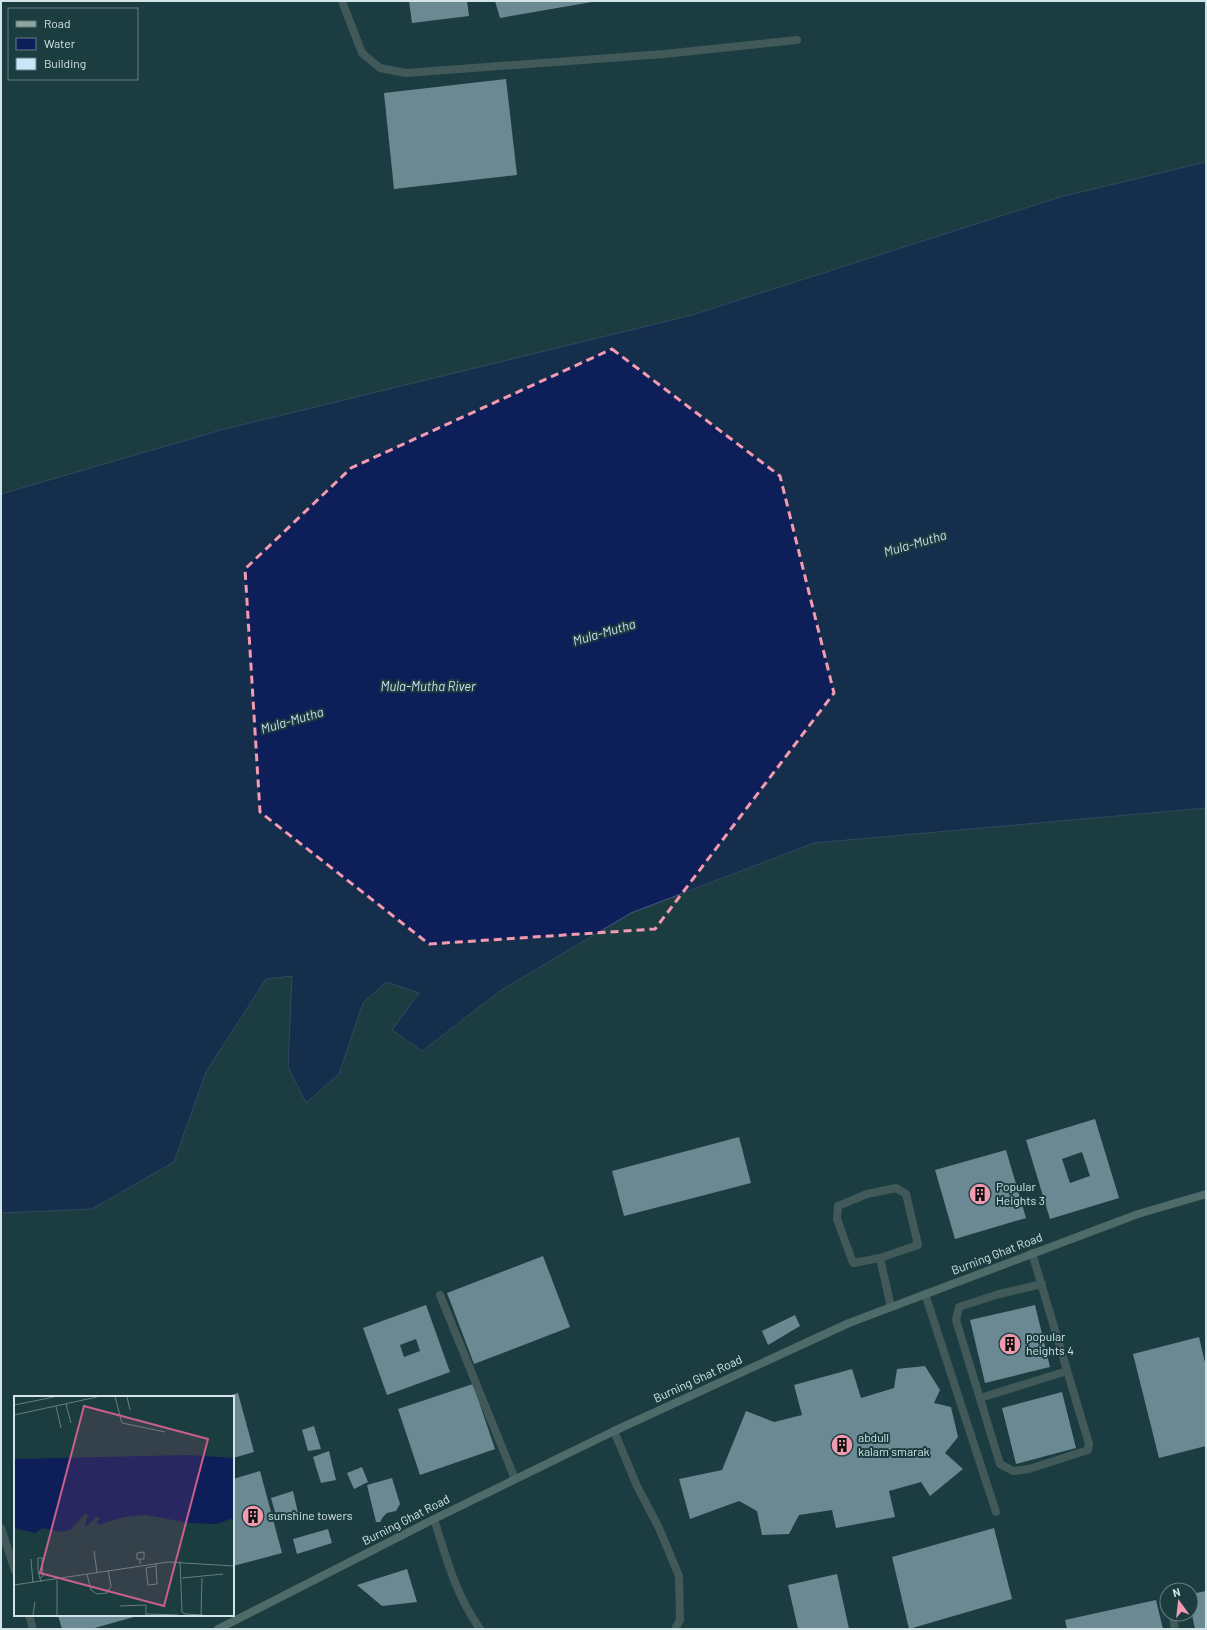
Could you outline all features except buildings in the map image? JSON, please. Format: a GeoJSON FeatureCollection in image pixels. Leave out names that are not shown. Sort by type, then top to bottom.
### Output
{"type":"FeatureCollection","features":[{"type":"Feature","properties":{"kind":"street"},"geometry":{"type":"LineString","coordinates":[[342,1],[362,53],[380,68],[406,73],[664,54],[797,40]]}},
{"type":"Feature","properties":{"kind":"street"},"geometry":{"type":"LineString","coordinates":[[896,1188],[906,1194],[918,1245],[880,1258],[853,1263],[837,1219],[838,1206],[867,1194],[896,1188]]}},
{"type":"Feature","properties":{"kind":"street","name":"Burning Ghat Road"},"geometry":{"type":"LineString","coordinates":[[218,1629],[614,1431],[849,1323],[1138,1214],[1206,1194]]}},
{"type":"Feature","properties":{"kind":"street"},"geometry":{"type":"LineString","coordinates":[[1032,1254],[1042,1284],[1089,1444],[1088,1450],[1029,1469],[1013,1470],[1000,1464],[956,1320],[959,1307],[999,1294],[1042,1284]]}},
{"type":"Feature","properties":{"kind":"street"},"geometry":{"type":"LineString","coordinates":[[880,1258],[891,1307]]}},
{"type":"Feature","properties":{"kind":"street"},"geometry":{"type":"LineString","coordinates":[[925,1294],[996,1512]]}},
{"type":"Feature","properties":{"kind":"street"},"geometry":{"type":"LineString","coordinates":[[440,1295],[516,1479]]}},
{"type":"Feature","properties":{"kind":"street"},"geometry":{"type":"LineString","coordinates":[[980,1398],[1067,1371]]}},
{"type":"Feature","properties":{"kind":"street"},"geometry":{"type":"LineString","coordinates":[[614,1431],[637,1486],[659,1528],[679,1576],[680,1620],[675,1629]]}},
{"type":"Feature","properties":{"kind":"street"},"geometry":{"type":"LineString","coordinates":[[434,1520],[454,1582],[467,1610],[480,1629]]}},
{"type":"Feature","properties":{"kind":"street"},"geometry":{"type":"LineString","coordinates":[[1,1528],[14,1568]]}},
{"type":"Feature","properties":{"kind":"street"},"geometry":{"type":"LineString","coordinates":[[29,1616],[34,1629]]}},
{"type":"Feature","properties":{"kind":"highlighted area"},"geometry":{"type":"Polygon","coordinates":[[[612,349],[780,476],[834,693],[655,929],[429,944],[260,812],[245,569],[351,468],[612,349]]]}},
{"type":"Feature","properties":{"kind":"water","name":"Mula-Mutha River"},"geometry":{"type":"Polygon","coordinates":[[[1206,162],[1206,808],[814,843],[631,913],[503,989],[422,1051],[392,1030],[419,993],[386,982],[363,1003],[339,1074],[306,1103],[288,1067],[292,976],[266,979],[206,1072],[174,1162],[92,1209],[1,1213],[1,494],[221,430],[692,315],[1060,197],[1206,162]]]}},
{"type":"Feature","properties":{"kind":"place","name":"Popular Heights 3"},"geometry":{"type":"Point","coordinates":[980,1194]}},
{"type":"Feature","properties":{"kind":"place","name":"popular heights 4"},"geometry":{"type":"Point","coordinates":[1010,1344]}},
{"type":"Feature","properties":{"kind":"place","name":"abdull kalam smarak"},"geometry":{"type":"Point","coordinates":[842,1445]}},
{"type":"Feature","properties":{"kind":"place","name":"sunshine towers"},"geometry":{"type":"Point","coordinates":[253,1516]}},
{"type":"Feature","properties":{"kind":"water label","name":"Mula-Mutha"},"geometry":{"type":"Point","coordinates":[915,543]}},
{"type":"Feature","properties":{"kind":"water label","name":"Mula-Mutha"},"geometry":{"type":"Point","coordinates":[604,632]}},
{"type":"Feature","properties":{"kind":"water label","name":"Mula-Mutha"},"geometry":{"type":"Point","coordinates":[292,720]}}]}
